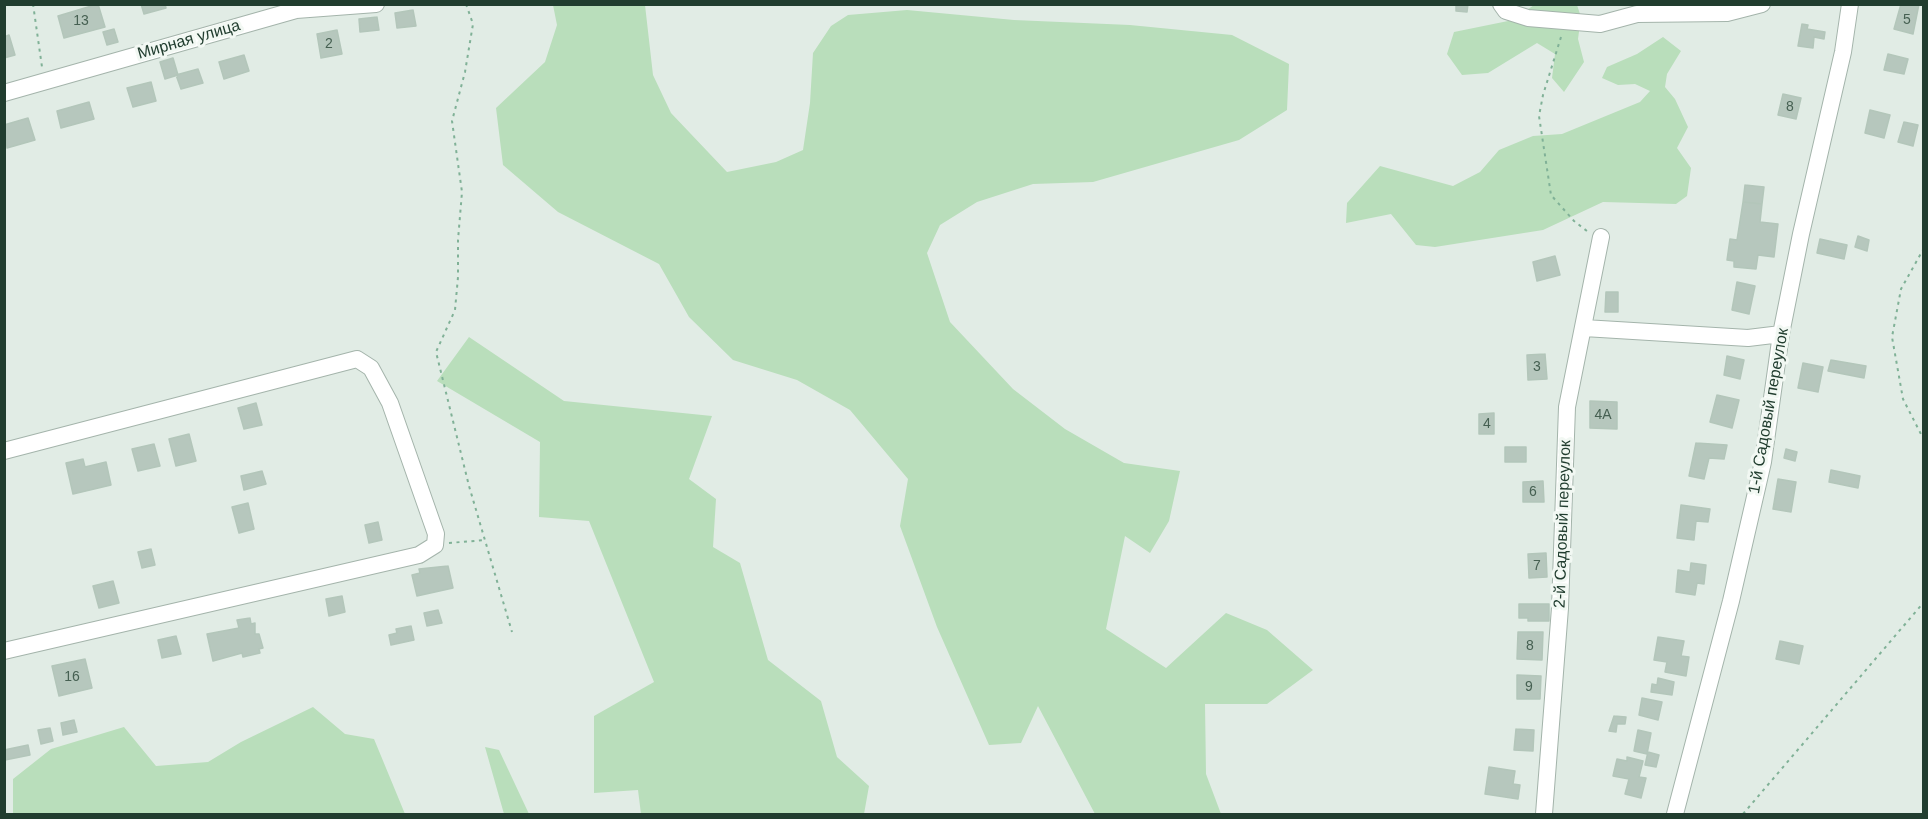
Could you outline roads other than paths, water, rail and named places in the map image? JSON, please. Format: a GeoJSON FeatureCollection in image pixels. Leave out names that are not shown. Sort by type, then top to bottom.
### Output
{"type":"FeatureCollection","features":[{"type":"Feature","properties":{"kind":"street","name":"Мирная улица"},"geometry":{"type":"LineString","coordinates":[[4,93],[296,10],[376,4]]}},
{"type":"Feature","properties":{"kind":"street"},"geometry":{"type":"LineString","coordinates":[[1501,4],[1506,10],[1528,18],[1600,24],[1636,14],[1727,13],[1762,4]]}},
{"type":"Feature","properties":{"kind":"street","name":"1-й Садовый переулок"},"geometry":{"type":"LineString","coordinates":[[1676,814],[1731,601],[1763,462],[1781,334],[1801,234],[1843,52],[1850,4]]}},
{"type":"Feature","properties":{"kind":"street","name":"2-й Садовый переулок"},"geometry":{"type":"LineString","coordinates":[[1544,814],[1560,609],[1567,408],[1601,239]]}},
{"type":"Feature","properties":{"kind":"street"},"geometry":{"type":"LineString","coordinates":[[1584,328],[1748,338],[1781,334]]}},
{"type":"Feature","properties":{"kind":"street"},"geometry":{"type":"LineString","coordinates":[[4,451],[357,359],[371,368],[390,403],[436,534],[435,545],[419,555],[4,651]]}}]}
